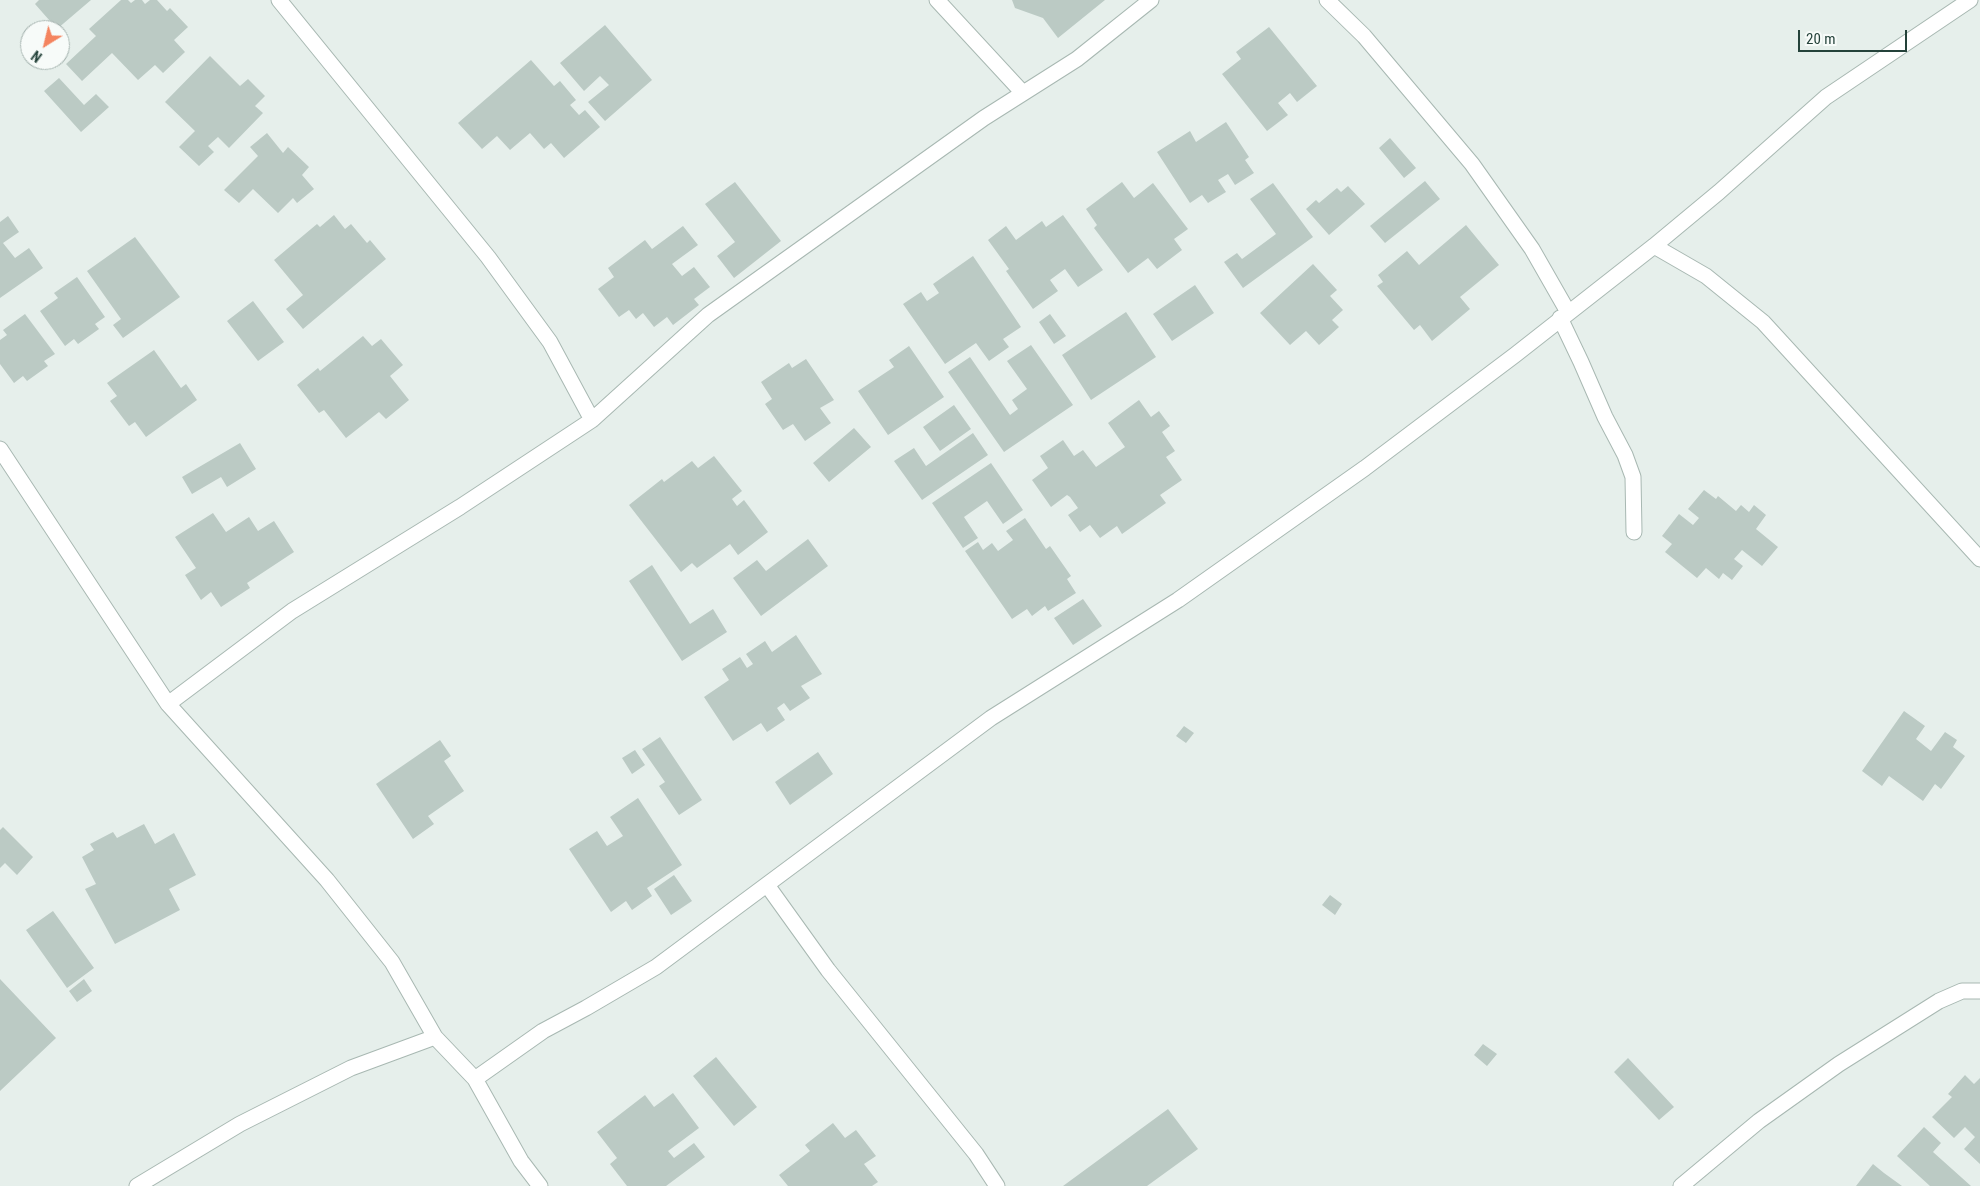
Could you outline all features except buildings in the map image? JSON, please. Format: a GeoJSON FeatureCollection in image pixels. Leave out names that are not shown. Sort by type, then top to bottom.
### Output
{"type":"FeatureCollection","features":[{"type":"Feature","properties":{"kind":"street"},"geometry":{"type":"LineString","coordinates":[[279,0],[488,258],[550,342],[592,420]]}},
{"type":"Feature","properties":{"kind":"street"},"geometry":{"type":"LineString","coordinates":[[937,0],[1023,93]]}},
{"type":"Feature","properties":{"kind":"street"},"geometry":{"type":"LineString","coordinates":[[168,704],[292,611],[460,506],[592,420],[708,315],[984,118],[1077,58],[1151,0]]}},
{"type":"Feature","properties":{"kind":"street"},"geometry":{"type":"LineString","coordinates":[[1327,0],[1364,36],[1472,164],[1532,249],[1564,315],[1581,362],[1605,417],[1625,455],[1633,477],[1634,532]]}},
{"type":"Feature","properties":{"kind":"street"},"geometry":{"type":"LineString","coordinates":[[475,1079],[543,1031],[656,967],[991,718],[1178,600],[1365,468],[1515,355],[1654,246],[1719,192],[1826,97],[1970,0]]}},
{"type":"Feature","properties":{"kind":"street"},"geometry":{"type":"LineString","coordinates":[[1654,246],[1706,276],[1763,322],[1980,559]]}},
{"type":"Feature","properties":{"kind":"street"},"geometry":{"type":"LineString","coordinates":[[0,449],[168,704],[327,880],[392,962],[435,1037],[475,1079],[521,1162],[540,1186]]}},
{"type":"Feature","properties":{"kind":"street"},"geometry":{"type":"LineString","coordinates":[[767,885],[828,970],[976,1154],[997,1186]]}},
{"type":"Feature","properties":{"kind":"street"},"geometry":{"type":"LineString","coordinates":[[1681,1186],[1759,1121],[1839,1064],[1939,1001],[1962,991],[1980,991]]}},
{"type":"Feature","properties":{"kind":"street"},"geometry":{"type":"LineString","coordinates":[[137,1186],[240,1124],[351,1068],[435,1037]]}}]}
